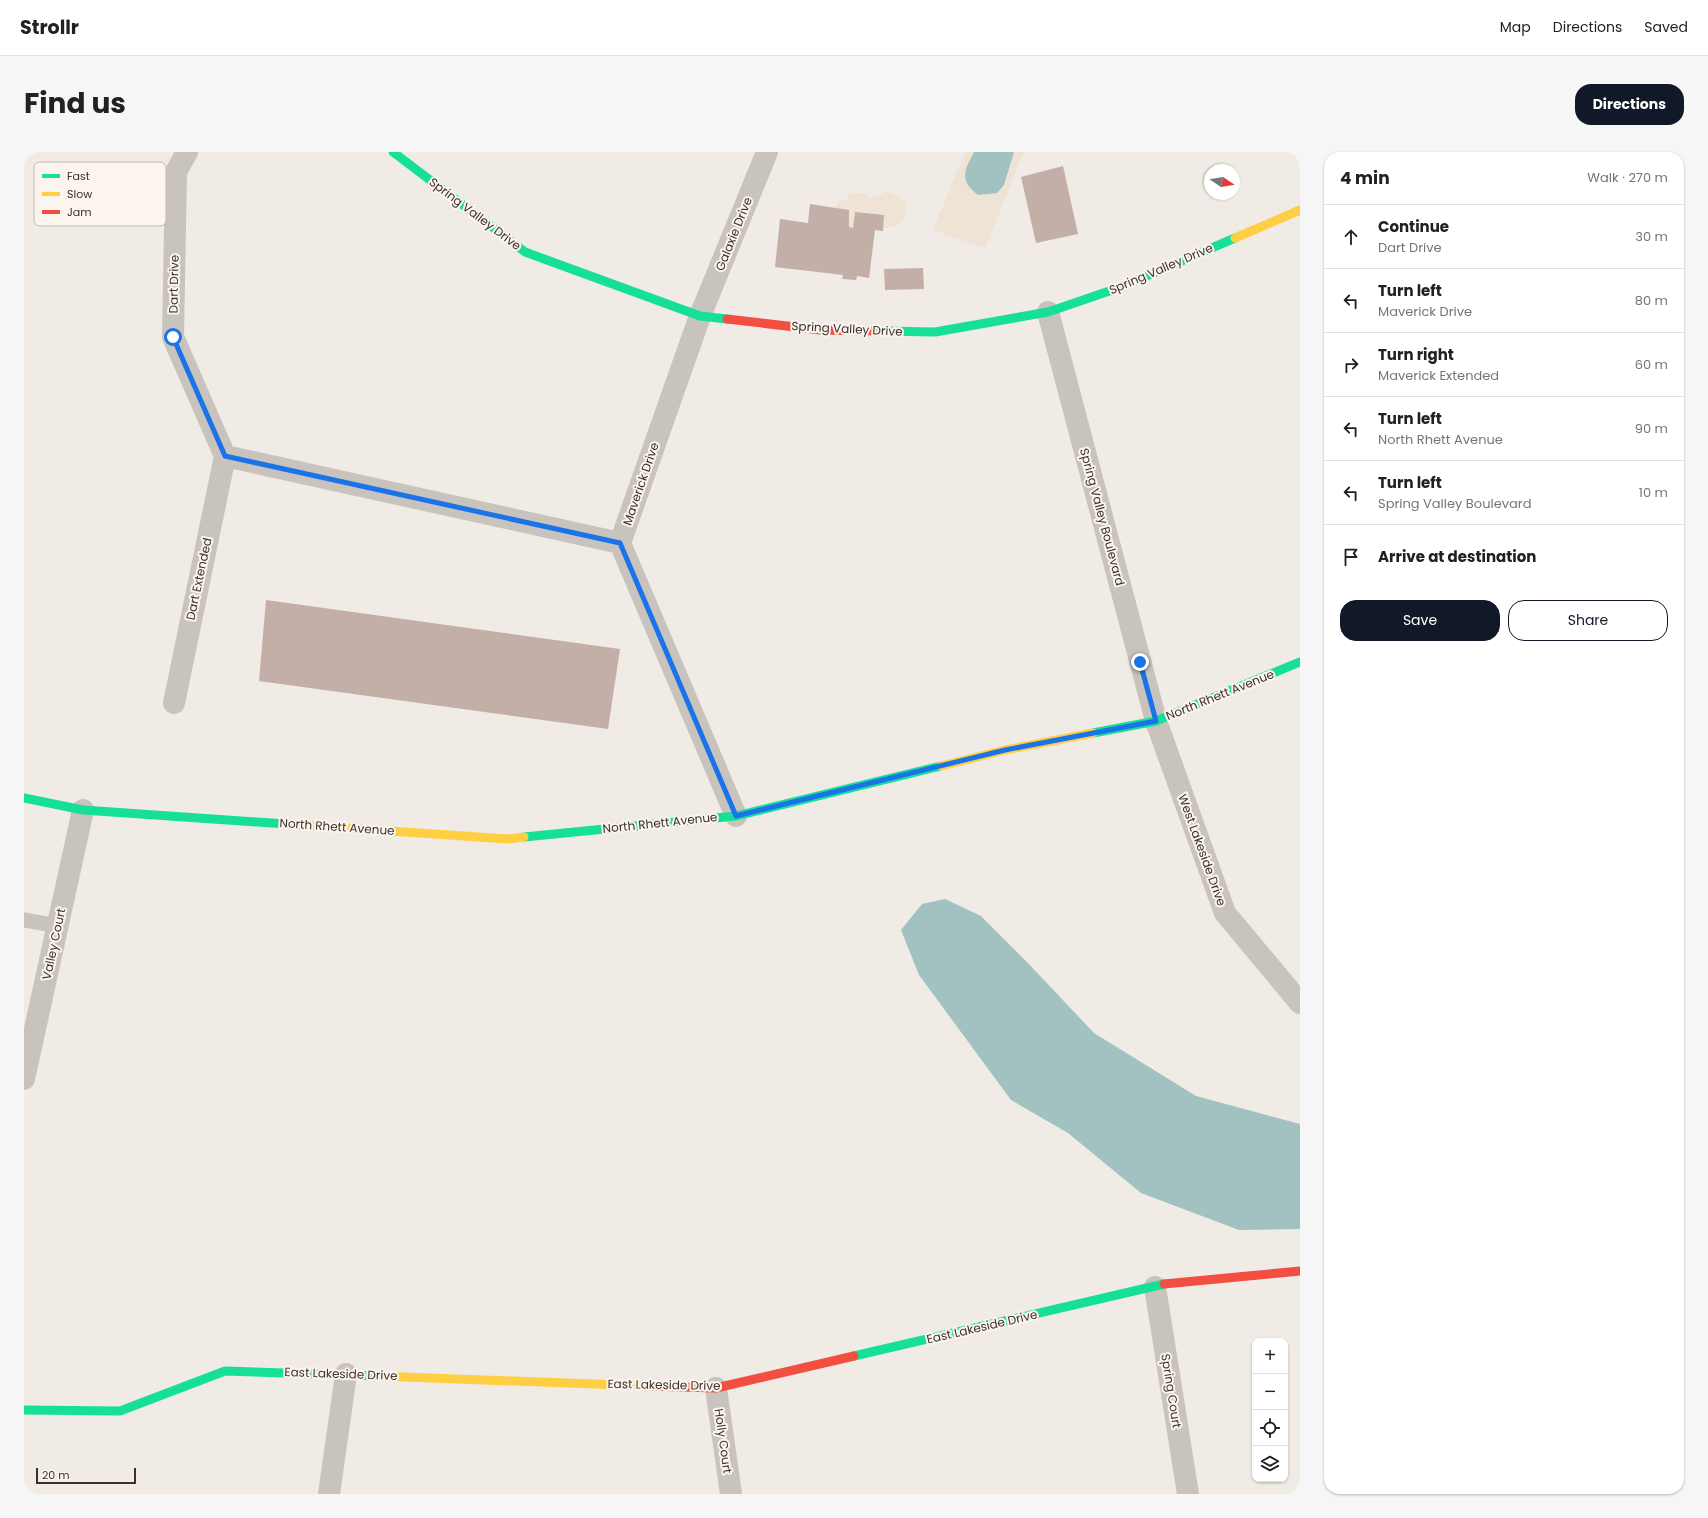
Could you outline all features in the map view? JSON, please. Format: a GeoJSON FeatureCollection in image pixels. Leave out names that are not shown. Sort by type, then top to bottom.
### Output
{"type":"FeatureCollection","features":[{"type":"Feature","properties":{"kind":"street","name":"Dart Drive"},"geometry":{"type":"LineString","coordinates":[[186,152],[176,172],[173,337],[225,456]]}},
{"type":"Feature","properties":{"kind":"street","name":"Spring Valley Drive"},"geometry":{"type":"LineString","coordinates":[[393,152],[525,252],[700,316],[821,330],[935,332],[1048,312],[1121,288],[1300,210]]}},
{"type":"Feature","properties":{"kind":"street","name":"Galaxie Drive"},"geometry":{"type":"LineString","coordinates":[[700,316],[767,152]]}},
{"type":"Feature","properties":{"kind":"street","name":"Spring Valley Boulevard"},"geometry":{"type":"LineString","coordinates":[[1048,312],[1156,721]]}},
{"type":"Feature","properties":{"kind":"street","name":"Maverick Drive"},"geometry":{"type":"LineString","coordinates":[[620,543],[700,316]]}},
{"type":"Feature","properties":{"kind":"street"},"geometry":{"type":"LineString","coordinates":[[225,456],[620,543],[736,816]]}},
{"type":"Feature","properties":{"kind":"street","name":"Dart Extended"},"geometry":{"type":"LineString","coordinates":[[174,702],[225,456]]}},
{"type":"Feature","properties":{"kind":"street","name":"North Rhett Avenue"},"geometry":{"type":"LineString","coordinates":[[24,798],[83,810],[508,839],[736,816],[1005,750],[1156,721],[1300,662]]}},
{"type":"Feature","properties":{"kind":"street","name":"West Lakeside Drive"},"geometry":{"type":"LineString","coordinates":[[1156,721],[1225,913],[1300,1004]]}},
{"type":"Feature","properties":{"kind":"street","name":"Valley Court"},"geometry":{"type":"LineString","coordinates":[[24,1079],[83,810]]}},
{"type":"Feature","properties":{"kind":"street","name":"East Lakeside Drive"},"geometry":{"type":"LineString","coordinates":[[24,1410],[120,1411],[225,1370],[716,1388],[1164,1284],[1300,1271]]}},
{"type":"Feature","properties":{"kind":"street","name":"Spring Court"},"geometry":{"type":"LineString","coordinates":[[1155,1287],[1188,1494]]}},
{"type":"Feature","properties":{"kind":"street"},"geometry":{"type":"LineString","coordinates":[[329,1494],[346,1374]]}},
{"type":"Feature","properties":{"kind":"street","name":"Holly Court"},"geometry":{"type":"LineString","coordinates":[[716,1388],[731,1494]]}},
{"type":"Feature","properties":{"kind":"lane"},"geometry":{"type":"LineString","coordinates":[[24,920],[58,926]]}},
{"type":"Feature","properties":{"kind":"shaded area"},"geometry":{"type":"Polygon","coordinates":[[[965,152],[1024,152],[985,248],[933,230],[965,152]]]}},
{"type":"Feature","properties":{"kind":"shaded area"},"geometry":{"type":"Polygon","coordinates":[[[886,192],[893,194],[906,202],[904,218],[899,224],[893,227],[883,228],[884,215],[855,212],[853,228],[849,227],[849,210],[835,208],[837,203],[848,198],[849,193],[867,193],[867,197],[875,197],[886,192]]]}},
{"type":"Feature","properties":{"kind":"water"},"geometry":{"type":"Polygon","coordinates":[[[974,152],[1014,152],[1004,185],[997,193],[978,195],[968,185],[965,175],[974,152]]]}},
{"type":"Feature","properties":{"kind":"water"},"geometry":{"type":"Polygon","coordinates":[[[945,899],[981,916],[1094,1033],[1196,1096],[1300,1124],[1300,1229],[1239,1230],[1141,1193],[1068,1133],[1011,1100],[919,975],[901,930],[922,904],[945,899]]]}},
{"type":"Feature","properties":{"kind":"building"},"geometry":{"type":"Polygon","coordinates":[[[1063,166],[1078,234],[1036,243],[1021,177],[1063,166]]]}},
{"type":"Feature","properties":{"kind":"building"},"geometry":{"type":"Polygon","coordinates":[[[810,204],[849,210],[849,227],[853,228],[855,212],[884,215],[883,231],[875,230],[869,278],[857,276],[856,280],[842,279],[843,275],[775,267],[780,219],[808,223],[810,204]]]}},
{"type":"Feature","properties":{"kind":"building"},"geometry":{"type":"Polygon","coordinates":[[[923,268],[924,289],[885,290],[884,269],[923,268]]]}},
{"type":"Feature","properties":{"kind":"building"},"geometry":{"type":"Polygon","coordinates":[[[266,600],[620,649],[608,729],[259,681],[266,600]]]}},
{"type":"Feature","properties":{"kind":"traffic: fast"},"geometry":{"type":"LineString","coordinates":[[393,152],[525,252],[700,316],[727,319]]}},
{"type":"Feature","properties":{"kind":"traffic: fast"},"geometry":{"type":"LineString","coordinates":[[879,331],[935,332],[1048,312],[1121,287],[1235,238]]}},
{"type":"Feature","properties":{"kind":"traffic: fast"},"geometry":{"type":"LineString","coordinates":[[1093,733],[1156,721],[1300,662]]}},
{"type":"Feature","properties":{"kind":"traffic: fast"},"geometry":{"type":"LineString","coordinates":[[524,837],[736,816],[941,766]]}},
{"type":"Feature","properties":{"kind":"traffic: fast"},"geometry":{"type":"LineString","coordinates":[[24,798],[83,810],[300,825]]}},
{"type":"Feature","properties":{"kind":"traffic: fast"},"geometry":{"type":"LineString","coordinates":[[854,1356],[1164,1284]]}},
{"type":"Feature","properties":{"kind":"traffic: fast"},"geometry":{"type":"LineString","coordinates":[[24,1410],[120,1411],[225,1371],[377,1376]]}},
{"type":"Feature","properties":{"kind":"traffic: slow"},"geometry":{"type":"LineString","coordinates":[[1235,238],[1300,210]]}},
{"type":"Feature","properties":{"kind":"traffic: slow"},"geometry":{"type":"LineString","coordinates":[[941,766],[1005,750],[1093,733]]}},
{"type":"Feature","properties":{"kind":"traffic: slow"},"geometry":{"type":"LineString","coordinates":[[300,825],[508,839],[524,837]]}},
{"type":"Feature","properties":{"kind":"traffic: slow"},"geometry":{"type":"LineString","coordinates":[[377,1376],[649,1386]]}},
{"type":"Feature","properties":{"kind":"traffic: jam"},"geometry":{"type":"LineString","coordinates":[[727,319],[821,330],[879,331]]}},
{"type":"Feature","properties":{"kind":"traffic: jam"},"geometry":{"type":"LineString","coordinates":[[1164,1284],[1300,1271]]}},
{"type":"Feature","properties":{"kind":"traffic: jam"},"geometry":{"type":"LineString","coordinates":[[649,1386],[716,1388],[854,1356]]}},
{"type":"Feature","properties":{"kind":"route"},"geometry":{"type":"LineString","coordinates":[[173,337],[225,456],[620,543],[736,816],[1005,750],[1156,721],[1140,662]]}}]}
